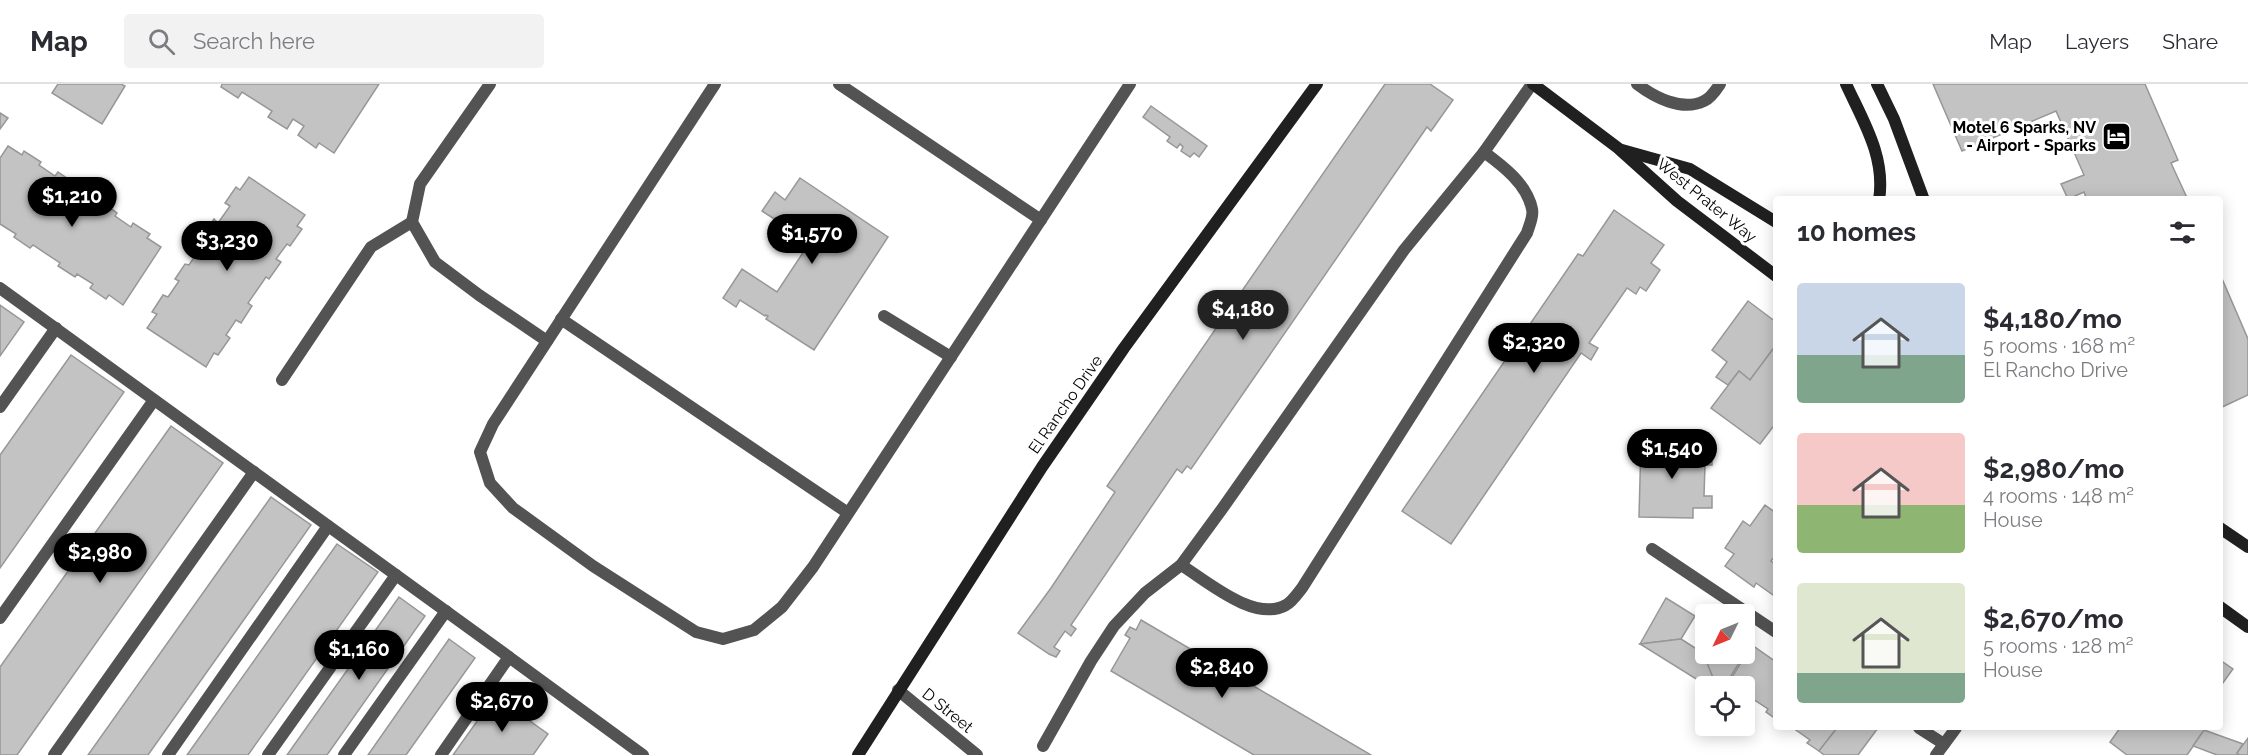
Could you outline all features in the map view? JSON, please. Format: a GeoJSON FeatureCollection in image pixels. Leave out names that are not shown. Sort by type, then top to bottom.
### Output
{"type":"FeatureCollection","features":[{"type":"Feature","properties":{"kind":"main road","name":"El Rancho Drive"},"geometry":{"type":"LineString","coordinates":[[858,755],[1048,458],[1124,348],[1317,84]]}},
{"type":"Feature","properties":{"kind":"main road","name":"West Prater Way"},"geometry":{"type":"LineString","coordinates":[[1532,84],[1618,148],[1677,201],[1773,274]]}},
{"type":"Feature","properties":{"kind":"main road"},"geometry":{"type":"LineString","coordinates":[[1846,84],[1878,152],[1880,196]]}},
{"type":"Feature","properties":{"kind":"main road"},"geometry":{"type":"LineString","coordinates":[[1877,84],[1894,119],[1923,196]]}},
{"type":"Feature","properties":{"kind":"main road","name":"West Prater Way"},"geometry":{"type":"LineString","coordinates":[[1618,148],[1690,169],[1773,220]]}},
{"type":"Feature","properties":{"kind":"main road"},"geometry":{"type":"LineString","coordinates":[[2223,530],[2248,547]]}},
{"type":"Feature","properties":{"kind":"main road"},"geometry":{"type":"LineString","coordinates":[[2223,609],[2248,627]]}},
{"type":"Feature","properties":{"kind":"street"},"geometry":{"type":"LineString","coordinates":[[490,84],[420,184],[412,222],[435,261],[478,296],[547,341]]}},
{"type":"Feature","properties":{"kind":"street"},"geometry":{"type":"LineString","coordinates":[[715,84],[493,424],[480,452],[490,483],[513,508],[593,566],[696,632],[723,639],[754,630],[782,607],[813,567],[1130,84]]}},
{"type":"Feature","properties":{"kind":"street"},"geometry":{"type":"LineString","coordinates":[[839,84],[1041,220]]}},
{"type":"Feature","properties":{"kind":"street"},"geometry":{"type":"LineString","coordinates":[[1043,746],[1091,661],[1114,626],[1145,593],[1181,565],[1404,250],[1484,152],[1532,84]]}},
{"type":"Feature","properties":{"kind":"street"},"geometry":{"type":"LineString","coordinates":[[1637,84],[1664,100],[1685,105],[1704,102],[1720,84]]}},
{"type":"Feature","properties":{"kind":"street"},"geometry":{"type":"LineString","coordinates":[[1181,565],[1242,604],[1267,611],[1287,605],[1302,588],[1527,233],[1533,211],[1521,186],[1505,168],[1484,152]]}},
{"type":"Feature","properties":{"kind":"street"},"geometry":{"type":"LineString","coordinates":[[282,380],[371,247],[412,222]]}},
{"type":"Feature","properties":{"kind":"street"},"geometry":{"type":"LineString","coordinates":[[0,288],[643,755]]}},
{"type":"Feature","properties":{"kind":"street"},"geometry":{"type":"LineString","coordinates":[[884,316],[951,357]]}},
{"type":"Feature","properties":{"kind":"street"},"geometry":{"type":"LineString","coordinates":[[561,319],[848,513]]}},
{"type":"Feature","properties":{"kind":"street"},"geometry":{"type":"LineString","coordinates":[[0,408],[56,328]]}},
{"type":"Feature","properties":{"kind":"street"},"geometry":{"type":"LineString","coordinates":[[0,618],[154,400]]}},
{"type":"Feature","properties":{"kind":"street"},"geometry":{"type":"LineString","coordinates":[[54,755],[254,472]]}},
{"type":"Feature","properties":{"kind":"street"},"geometry":{"type":"LineString","coordinates":[[168,755],[328,526]]}},
{"type":"Feature","properties":{"kind":"street"},"geometry":{"type":"LineString","coordinates":[[1652,549],[1773,630]]}},
{"type":"Feature","properties":{"kind":"street"},"geometry":{"type":"LineString","coordinates":[[268,755],[396,575]]}},
{"type":"Feature","properties":{"kind":"street"},"geometry":{"type":"LineString","coordinates":[[344,755],[446,611]]}},
{"type":"Feature","properties":{"kind":"street"},"geometry":{"type":"LineString","coordinates":[[441,755],[509,657]]}},
{"type":"Feature","properties":{"kind":"street","name":"D Street"},"geometry":{"type":"LineString","coordinates":[[898,690],[977,755]]}},
{"type":"Feature","properties":{"kind":"street"},"geometry":{"type":"LineString","coordinates":[[1923,730],[1944,744]]}},
{"type":"Feature","properties":{"kind":"street"},"geometry":{"type":"LineString","coordinates":[[1936,755],[1954,730]]}},
{"type":"Feature","properties":{"kind":"building"},"geometry":{"type":"Polygon","coordinates":[[[58,84],[121,84],[125,86],[102,124],[52,93],[58,84]]]}},
{"type":"Feature","properties":{"kind":"building"},"geometry":{"type":"Polygon","coordinates":[[[222,84],[379,84],[334,153],[319,143],[316,148],[298,135],[304,126],[293,119],[287,129],[268,117],[272,111],[242,92],[238,98],[221,87],[222,84]]]}},
{"type":"Feature","properties":{"kind":"building"},"geometry":{"type":"Polygon","coordinates":[[[1385,84],[1430,84],[1453,100],[1431,131],[1427,127],[1191,469],[1187,466],[1182,473],[1177,469],[1071,625],[1076,629],[1071,636],[1065,631],[1054,647],[1060,651],[1056,657],[1049,654],[1018,633],[1115,492],[1107,486],[1385,84]]]}},
{"type":"Feature","properties":{"kind":"building","name":"Motel 6 Sparks, NV - Airport - Sparks"},"geometry":{"type":"Polygon","coordinates":[[[1933,84],[2145,84],[2178,160],[2171,163],[2186,196],[2086,196],[2084,192],[2075,196],[2067,196],[2061,184],[2084,175],[2056,111],[1962,151],[1933,84]]]}},
{"type":"Feature","properties":{"kind":"building"},"geometry":{"type":"Polygon","coordinates":[[[1151,106],[1207,146],[1199,157],[1194,153],[1190,157],[1181,151],[1183,147],[1180,144],[1177,148],[1167,141],[1170,137],[1143,117],[1151,106]]]}},
{"type":"Feature","properties":{"kind":"building"},"geometry":{"type":"Polygon","coordinates":[[[0,113],[8,118],[0,129],[0,113]]]}},
{"type":"Feature","properties":{"kind":"building"},"geometry":{"type":"Polygon","coordinates":[[[8,146],[22,155],[24,151],[41,162],[39,165],[55,176],[58,172],[74,183],[69,187],[99,207],[102,202],[117,213],[115,216],[131,227],[133,223],[150,234],[147,238],[161,247],[123,305],[109,295],[106,299],[90,288],[93,284],[77,274],[75,277],[58,266],[60,263],[33,245],[30,248],[14,237],[16,234],[0,224],[0,158],[8,146]]]}},
{"type":"Feature","properties":{"kind":"building"},"geometry":{"type":"Polygon","coordinates":[[[249,177],[305,215],[297,226],[302,229],[290,246],[287,244],[276,259],[281,262],[269,279],[266,277],[248,303],[252,306],[241,323],[236,320],[226,335],[230,338],[218,355],[214,353],[206,367],[147,328],[157,314],[152,312],[163,295],[168,297],[179,281],[175,279],[185,264],[189,265],[207,238],[203,235],[214,219],[218,223],[230,206],[225,203],[236,187],[240,190],[249,177]]]}},
{"type":"Feature","properties":{"kind":"building"},"geometry":{"type":"Polygon","coordinates":[[[800,178],[888,237],[814,350],[766,319],[768,316],[740,300],[736,307],[723,298],[742,269],[777,292],[810,242],[762,211],[775,192],[785,200],[800,178]]]}},
{"type":"Feature","properties":{"kind":"building"},"geometry":{"type":"Polygon","coordinates":[[[1614,210],[1664,245],[1651,263],[1660,270],[1646,291],[1640,287],[1636,294],[1627,288],[1589,343],[1598,348],[1591,360],[1581,353],[1451,544],[1402,511],[1578,254],[1583,256],[1614,210]]]}},
{"type":"Feature","properties":{"kind":"building"},"geometry":{"type":"Polygon","coordinates":[[[2223,281],[2248,339],[2248,395],[2223,407],[2223,281]]]}},
{"type":"Feature","properties":{"kind":"building"},"geometry":{"type":"Polygon","coordinates":[[[1748,301],[1773,320],[1773,349],[1750,380],[1739,371],[1728,385],[1716,377],[1727,362],[1712,350],[1748,301]]]}},
{"type":"Feature","properties":{"kind":"building"},"geometry":{"type":"Polygon","coordinates":[[[0,305],[24,322],[0,356],[0,305]]]}},
{"type":"Feature","properties":{"kind":"building"},"geometry":{"type":"Polygon","coordinates":[[[1773,349],[1773,427],[1760,444],[1711,408],[1739,371],[1750,380],[1773,349]]]}},
{"type":"Feature","properties":{"kind":"building"},"geometry":{"type":"Polygon","coordinates":[[[71,355],[124,392],[0,568],[0,455],[71,355]]]}},
{"type":"Feature","properties":{"kind":"building"},"geometry":{"type":"Polygon","coordinates":[[[171,426],[223,463],[17,755],[0,755],[0,667],[171,426]]]}},
{"type":"Feature","properties":{"kind":"building"},"geometry":{"type":"Polygon","coordinates":[[[1641,441],[1693,442],[1692,453],[1712,453],[1712,465],[1705,465],[1704,496],[1712,496],[1712,508],[1693,508],[1693,518],[1639,517],[1641,441]]]}},
{"type":"Feature","properties":{"kind":"building"},"geometry":{"type":"Polygon","coordinates":[[[271,497],[311,525],[148,755],[88,755],[271,497]]]}},
{"type":"Feature","properties":{"kind":"building"},"geometry":{"type":"Polygon","coordinates":[[[1765,505],[1773,511],[1773,559],[1771,561],[1773,563],[1773,595],[1756,583],[1754,587],[1725,566],[1734,554],[1725,548],[1743,521],[1750,526],[1765,505]]]}},
{"type":"Feature","properties":{"kind":"building"},"geometry":{"type":"Polygon","coordinates":[[[337,544],[378,572],[248,755],[187,755],[337,544]]]}},
{"type":"Feature","properties":{"kind":"building"},"geometry":{"type":"Polygon","coordinates":[[[399,597],[425,616],[327,755],[287,755],[399,597]]]}},
{"type":"Feature","properties":{"kind":"building"},"geometry":{"type":"Polygon","coordinates":[[[1666,598],[1695,616],[1681,639],[1640,644],[1666,598]]]}},
{"type":"Feature","properties":{"kind":"building"},"geometry":{"type":"Polygon","coordinates":[[[1141,620],[1371,755],[1254,755],[1111,671],[1130,638],[1125,635],[1130,627],[1136,630],[1141,620]]]}},
{"type":"Feature","properties":{"kind":"building"},"geometry":{"type":"Polygon","coordinates":[[[449,639],[475,658],[406,755],[368,755],[449,639]]]}},
{"type":"Feature","properties":{"kind":"building"},"geometry":{"type":"Polygon","coordinates":[[[1681,639],[1695,648],[1695,664],[1708,664],[1712,676],[1695,676],[1695,678],[1640,644],[1681,639]]]}},
{"type":"Feature","properties":{"kind":"building"},"geometry":{"type":"Polygon","coordinates":[[[1755,647],[1773,660],[1773,717],[1766,712],[1768,709],[1755,700],[1755,676],[1733,676],[1740,664],[1755,664],[1755,647]]]}},
{"type":"Feature","properties":{"kind":"building"},"geometry":{"type":"Polygon","coordinates":[[[2223,662],[2233,669],[2223,683],[2223,662]]]}},
{"type":"Feature","properties":{"kind":"building"},"geometry":{"type":"Polygon","coordinates":[[[1708,664],[1738,664],[1731,676],[1712,676],[1708,664]]]}},
{"type":"Feature","properties":{"kind":"building"},"geometry":{"type":"Polygon","coordinates":[[[495,696],[548,734],[533,755],[453,755],[495,696]]]}},
{"type":"Feature","properties":{"kind":"building"},"geometry":{"type":"Polygon","coordinates":[[[1796,730],[1835,730],[1819,751],[1807,743],[1810,740],[1796,730]]]}},
{"type":"Feature","properties":{"kind":"building"},"geometry":{"type":"Polygon","coordinates":[[[1835,730],[1877,730],[1858,755],[1824,755],[1819,751],[1835,730]]]}},
{"type":"Feature","properties":{"kind":"building"},"geometry":{"type":"Polygon","coordinates":[[[2119,730],[2205,730],[2187,755],[2127,755],[2110,742],[2119,730]]]}},
{"type":"Feature","properties":{"kind":"building"},"geometry":{"type":"Polygon","coordinates":[[[2204,730],[2243,744],[2237,753],[2240,755],[2217,755],[2193,746],[2204,730]]]}},
{"type":"Feature","properties":{"kind":"building"},"geometry":{"type":"Polygon","coordinates":[[[2248,738],[2248,755],[2240,755],[2237,753],[2248,738]]]}},
{"type":"Feature","properties":{"kind":"place","name":"Motel 6 Sparks, NV - Airport - Sparks"},"geometry":{"type":"Point","coordinates":[2117,136]}}]}
